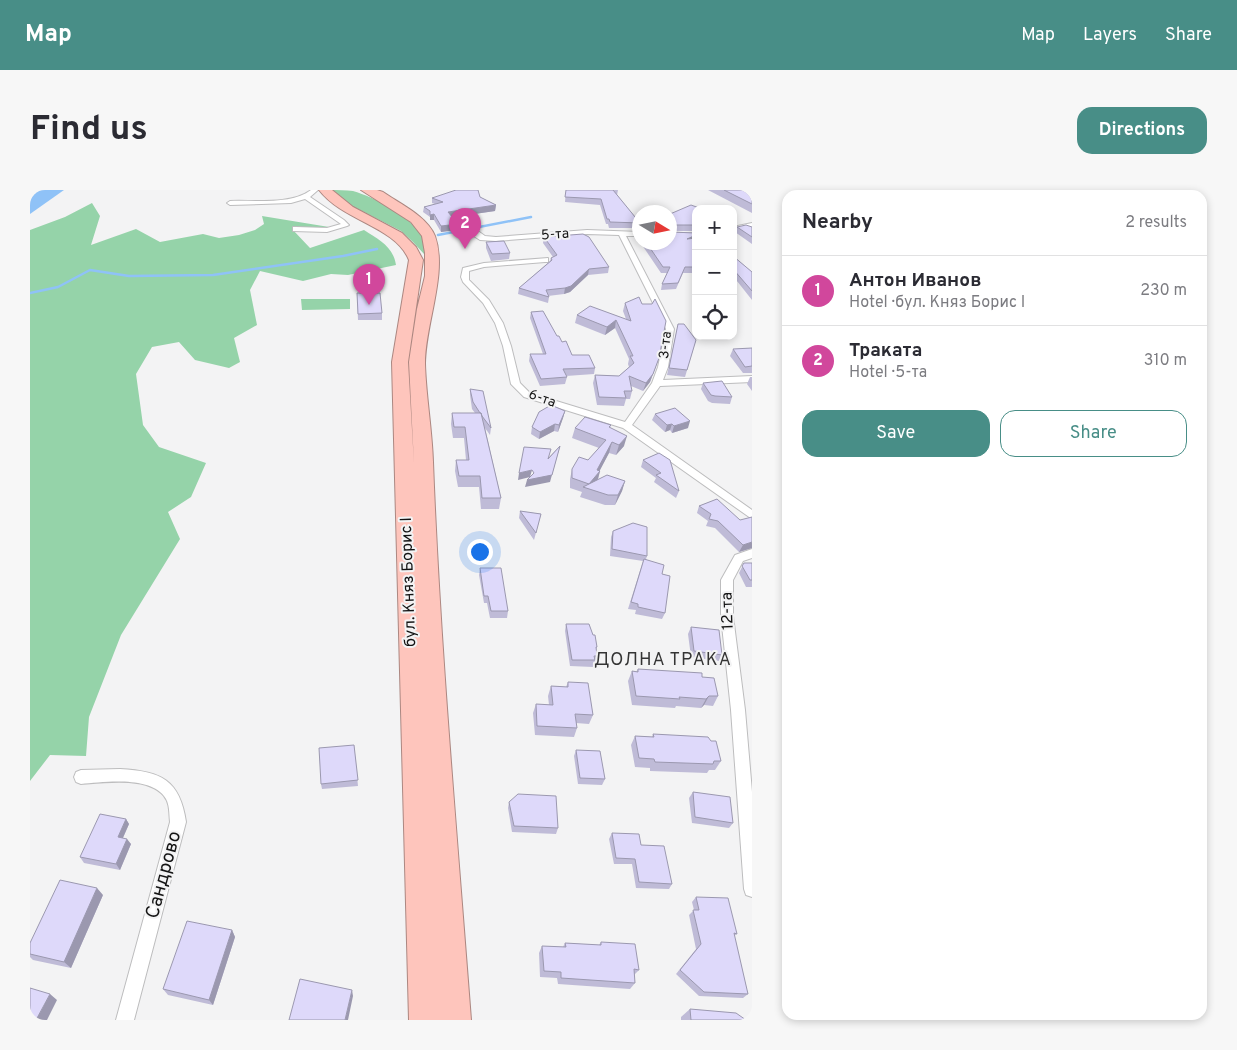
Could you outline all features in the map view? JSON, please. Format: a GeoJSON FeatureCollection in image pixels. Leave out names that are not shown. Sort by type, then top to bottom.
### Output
{"type":"FeatureCollection","features":[{"type":"Feature","properties":{"kind":"highway","name":"бул. Княз Борис I"},"geometry":{"type":"LineString","coordinates":[[367,190],[380,195],[415,219],[428,235],[432,253],[432,276],[424,309],[417,362],[423,444],[426,554],[454,1020]]}},
{"type":"Feature","properties":{"kind":"highway","name":"бул. Княз Борис I"},"geometry":{"type":"LineString","coordinates":[[318,192],[405,241],[412,250],[416,260],[400,362],[400,382],[426,1020]]}},
{"type":"Feature","properties":{"kind":"street"},"geometry":{"type":"LineString","coordinates":[[230,204],[291,201],[318,192],[342,220],[344,225],[337,229],[327,230],[296,229]]}},
{"type":"Feature","properties":{"kind":"street"},"geometry":{"type":"LineString","coordinates":[[737,228],[752,225]]}},
{"type":"Feature","properties":{"kind":"street","name":"5-та"},"geometry":{"type":"LineString","coordinates":[[472,231],[483,238],[496,239],[587,232],[632,234]]}},
{"type":"Feature","properties":{"kind":"street","name":"3-та"},"geometry":{"type":"LineString","coordinates":[[622,234],[670,329],[663,367],[657,384],[627,426]]}},
{"type":"Feature","properties":{"kind":"street","name":"6-та"},"geometry":{"type":"LineString","coordinates":[[545,260],[473,267],[466,270],[464,277],[468,286],[487,302],[501,323],[516,384],[527,394],[627,426],[752,515]]}},
{"type":"Feature","properties":{"kind":"street"},"geometry":{"type":"LineString","coordinates":[[657,384],[752,379]]}},
{"type":"Feature","properties":{"kind":"street","name":"12-та"},"geometry":{"type":"LineString","coordinates":[[752,553],[739,558],[727,580],[727,607],[738,710],[752,889]]}},
{"type":"Feature","properties":{"kind":"street","name":"Сандрово"},"geometry":{"type":"LineString","coordinates":[[82,777],[131,775],[152,779],[165,788],[175,801],[178,822],[125,1020]]}},
{"type":"Feature","properties":{"kind":"green space"},"geometry":{"type":"Polygon","coordinates":[[[330,190],[353,191],[393,209],[412,223],[419,231],[424,241],[426,254],[401,231],[354,207],[330,190]]]}},
{"type":"Feature","properties":{"kind":"green space"},"geometry":{"type":"Polygon","coordinates":[[[92,203],[100,216],[91,245],[136,229],[160,242],[203,234],[219,238],[239,235],[255,230],[264,224],[262,216],[329,227],[293,230],[310,248],[364,230],[389,248],[396,265],[348,275],[331,274],[303,281],[260,271],[250,290],[257,325],[234,338],[240,362],[229,368],[195,360],[179,342],[152,347],[136,374],[143,425],[159,447],[206,463],[191,497],[168,512],[180,539],[121,635],[89,717],[86,756],[50,755],[30,781],[30,230],[65,217],[92,203]]]}},
{"type":"Feature","properties":{"kind":"green space"},"geometry":{"type":"Polygon","coordinates":[[[301,299],[350,299],[350,309],[302,310],[301,299]]]}},
{"type":"Feature","properties":{"kind":"water"},"geometry":{"type":"Polygon","coordinates":[[[30,190],[64,190],[30,214],[30,190]]]}},
{"type":"Feature","properties":{"kind":"building"},"geometry":{"type":"Polygon","coordinates":[[[456,190],[478,190],[480,197],[496,205],[448,212],[458,224],[441,226],[434,214],[430,215],[430,211],[424,207],[443,202],[432,198],[456,190]]]}},
{"type":"Feature","properties":{"kind":"building"},"geometry":{"type":"Polygon","coordinates":[[[566,190],[613,190],[632,213],[632,223],[610,222],[607,219],[601,199],[565,197],[566,190]]]}},
{"type":"Feature","properties":{"kind":"building"},"geometry":{"type":"Polygon","coordinates":[[[724,190],[752,190],[752,204],[724,190]]]}},
{"type":"Feature","properties":{"kind":"building"},"geometry":{"type":"Polygon","coordinates":[[[692,205],[692,225],[677,225],[677,211],[692,205]]]}},
{"type":"Feature","properties":{"kind":"building"},"geometry":{"type":"Polygon","coordinates":[[[746,225],[752,227],[752,237],[737,227],[746,225]]]}},
{"type":"Feature","properties":{"kind":"building"},"geometry":{"type":"Polygon","coordinates":[[[677,232],[692,233],[692,237],[687,239],[692,238],[692,267],[685,267],[678,283],[662,284],[670,267],[663,267],[651,250],[677,250],[677,232]]]}},
{"type":"Feature","properties":{"kind":"building"},"geometry":{"type":"Polygon","coordinates":[[[583,234],[589,237],[609,267],[589,269],[571,286],[546,290],[549,297],[519,288],[552,260],[551,258],[557,255],[544,237],[583,234]]]}},
{"type":"Feature","properties":{"kind":"building"},"geometry":{"type":"Polygon","coordinates":[[[504,241],[510,253],[492,254],[486,242],[504,241]]]}},
{"type":"Feature","properties":{"kind":"building"},"geometry":{"type":"Polygon","coordinates":[[[737,259],[752,272],[752,291],[737,274],[737,259]]]}},
{"type":"Feature","properties":{"kind":"building"},"geometry":{"type":"Polygon","coordinates":[[[357,293],[380,293],[382,313],[358,314],[357,293]]]}},
{"type":"Feature","properties":{"kind":"building"},"geometry":{"type":"Polygon","coordinates":[[[639,297],[642,304],[652,304],[655,299],[666,321],[659,358],[653,374],[646,383],[629,376],[632,391],[624,391],[626,398],[599,397],[595,375],[619,376],[634,363],[630,356],[633,356],[616,320],[607,327],[577,315],[590,306],[631,321],[625,303],[639,297]]]}},
{"type":"Feature","properties":{"kind":"building"},"geometry":{"type":"Polygon","coordinates":[[[543,311],[557,336],[559,336],[562,342],[566,341],[572,355],[589,355],[595,368],[563,369],[567,377],[541,379],[530,354],[546,354],[531,312],[543,311]]]}},
{"type":"Feature","properties":{"kind":"building"},"geometry":{"type":"Polygon","coordinates":[[[678,324],[684,324],[692,335],[692,340],[696,340],[687,370],[669,368],[678,324]]]}},
{"type":"Feature","properties":{"kind":"building"},"geometry":{"type":"Polygon","coordinates":[[[752,348],[752,366],[745,367],[733,349],[752,348]]]}},
{"type":"Feature","properties":{"kind":"building"},"geometry":{"type":"Polygon","coordinates":[[[722,381],[732,397],[711,395],[703,383],[722,381]]]}},
{"type":"Feature","properties":{"kind":"building"},"geometry":{"type":"Polygon","coordinates":[[[470,389],[483,391],[491,428],[473,402],[470,389]]]}},
{"type":"Feature","properties":{"kind":"building"},"geometry":{"type":"Polygon","coordinates":[[[551,405],[565,411],[559,425],[555,424],[540,432],[532,427],[539,412],[551,405]]]}},
{"type":"Feature","properties":{"kind":"building"},"geometry":{"type":"Polygon","coordinates":[[[675,408],[690,421],[674,426],[672,424],[667,425],[655,414],[675,408]]]}},
{"type":"Feature","properties":{"kind":"building"},"geometry":{"type":"Polygon","coordinates":[[[452,413],[481,413],[501,498],[482,498],[480,476],[459,476],[456,460],[469,460],[465,427],[454,427],[452,413]]]}},
{"type":"Feature","properties":{"kind":"building"},"geometry":{"type":"Polygon","coordinates":[[[585,417],[611,425],[609,427],[627,436],[619,445],[612,442],[597,470],[600,471],[589,484],[572,478],[572,469],[579,457],[588,460],[606,440],[575,428],[585,417]]]}},
{"type":"Feature","properties":{"kind":"building"},"geometry":{"type":"Polygon","coordinates":[[[560,446],[552,475],[527,480],[534,473],[532,470],[519,473],[524,447],[551,449],[548,459],[560,446]]]}},
{"type":"Feature","properties":{"kind":"building"},"geometry":{"type":"Polygon","coordinates":[[[659,453],[670,460],[679,491],[656,475],[661,473],[643,460],[659,453]]]}},
{"type":"Feature","properties":{"kind":"building"},"geometry":{"type":"Polygon","coordinates":[[[607,475],[625,481],[618,495],[608,495],[583,487],[607,475]]]}},
{"type":"Feature","properties":{"kind":"building"},"geometry":{"type":"Polygon","coordinates":[[[717,499],[740,520],[752,517],[752,542],[743,545],[718,521],[709,519],[711,514],[699,506],[717,499]]]}},
{"type":"Feature","properties":{"kind":"building"},"geometry":{"type":"Polygon","coordinates":[[[520,511],[541,514],[536,533],[520,511]]]}},
{"type":"Feature","properties":{"kind":"building"},"geometry":{"type":"Polygon","coordinates":[[[633,523],[647,527],[647,556],[612,549],[613,531],[633,523]]]}},
{"type":"Feature","properties":{"kind":"building"},"geometry":{"type":"Polygon","coordinates":[[[644,559],[664,565],[662,574],[670,576],[665,613],[638,607],[638,604],[631,602],[644,559]]]}},
{"type":"Feature","properties":{"kind":"building"},"geometry":{"type":"Polygon","coordinates":[[[744,563],[752,563],[752,580],[750,580],[742,566],[744,563]]]}},
{"type":"Feature","properties":{"kind":"building"},"geometry":{"type":"Polygon","coordinates":[[[480,568],[501,568],[508,611],[491,611],[488,596],[484,596],[480,568]]]}},
{"type":"Feature","properties":{"kind":"building"},"geometry":{"type":"Polygon","coordinates":[[[566,624],[589,624],[593,635],[595,635],[597,647],[597,656],[594,656],[595,660],[572,660],[566,624]]]}},
{"type":"Feature","properties":{"kind":"building"},"geometry":{"type":"Polygon","coordinates":[[[691,627],[719,630],[722,655],[694,651],[691,627]]]}},
{"type":"Feature","properties":{"kind":"building"},"geometry":{"type":"Polygon","coordinates":[[[638,669],[702,673],[702,677],[714,678],[718,696],[709,696],[706,699],[679,697],[680,699],[636,696],[632,671],[638,672],[638,669]]]}},
{"type":"Feature","properties":{"kind":"building"},"geometry":{"type":"Polygon","coordinates":[[[568,682],[588,683],[593,715],[575,714],[577,728],[537,726],[536,704],[553,705],[551,686],[568,687],[568,682]]]}},
{"type":"Feature","properties":{"kind":"building"},"geometry":{"type":"Polygon","coordinates":[[[653,734],[708,737],[711,741],[716,741],[721,761],[714,761],[713,764],[655,762],[654,759],[639,758],[635,736],[654,737],[653,734]]]}},
{"type":"Feature","properties":{"kind":"building"},"geometry":{"type":"Polygon","coordinates":[[[354,745],[358,780],[321,784],[319,748],[354,745]]]}},
{"type":"Feature","properties":{"kind":"building"},"geometry":{"type":"Polygon","coordinates":[[[576,750],[600,751],[605,779],[580,778],[576,750]]]}},
{"type":"Feature","properties":{"kind":"building"},"geometry":{"type":"Polygon","coordinates":[[[693,792],[730,797],[733,823],[695,817],[693,792]]]}},
{"type":"Feature","properties":{"kind":"building"},"geometry":{"type":"Polygon","coordinates":[[[518,794],[556,796],[558,828],[514,826],[509,802],[518,794]]]}},
{"type":"Feature","properties":{"kind":"building"},"geometry":{"type":"Polygon","coordinates":[[[100,814],[126,819],[118,837],[127,839],[116,864],[80,857],[100,814]]]}},
{"type":"Feature","properties":{"kind":"building"},"geometry":{"type":"Polygon","coordinates":[[[612,833],[639,834],[641,845],[664,846],[672,884],[639,882],[635,859],[616,858],[612,833]]]}},
{"type":"Feature","properties":{"kind":"building"},"geometry":{"type":"Polygon","coordinates":[[[60,880],[97,888],[64,962],[30,954],[30,943],[60,880]]]}},
{"type":"Feature","properties":{"kind":"building"},"geometry":{"type":"Polygon","coordinates":[[[696,897],[728,898],[748,994],[704,992],[680,970],[701,944],[693,910],[699,910],[696,897]]]}},
{"type":"Feature","properties":{"kind":"building"},"geometry":{"type":"Polygon","coordinates":[[[187,921],[232,930],[209,1000],[163,989],[187,921]]]}},
{"type":"Feature","properties":{"kind":"building"},"geometry":{"type":"Polygon","coordinates":[[[601,942],[635,944],[639,970],[634,969],[635,983],[561,978],[561,972],[544,971],[542,946],[566,947],[565,943],[601,945],[601,942]]]}},
{"type":"Feature","properties":{"kind":"building"},"geometry":{"type":"Polygon","coordinates":[[[300,979],[352,990],[345,1020],[289,1020],[300,979]]]}},
{"type":"Feature","properties":{"kind":"building"},"geometry":{"type":"Polygon","coordinates":[[[30,988],[50,994],[36,1020],[30,1020],[30,988]]]}},
{"type":"Feature","properties":{"kind":"building"},"geometry":{"type":"Polygon","coordinates":[[[690,1009],[736,1013],[746,1020],[691,1020],[690,1009]]]}},
{"type":"Feature","properties":{"kind":"waterway"},"geometry":{"type":"LineString","coordinates":[[438,235],[531,217]]}},
{"type":"Feature","properties":{"kind":"waterway"},"geometry":{"type":"LineString","coordinates":[[30,293],[58,287],[90,270],[129,276],[213,275],[343,256],[377,249]]}},
{"type":"Feature","properties":{"kind":"place","name":"Траката"},"geometry":{"type":"Point","coordinates":[465,249]}},
{"type":"Feature","properties":{"kind":"place","name":"Антон Иванов"},"geometry":{"type":"Point","coordinates":[369,305]}},
{"type":"Feature","properties":{"kind":"district","name":"ДОЛНА ТРАКА"},"geometry":{"type":"Point","coordinates":[663,660]}}]}
